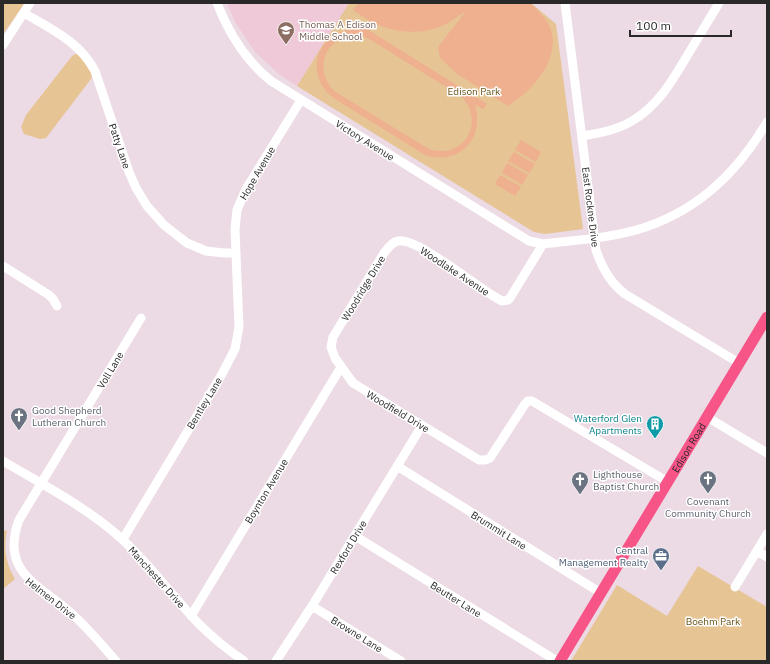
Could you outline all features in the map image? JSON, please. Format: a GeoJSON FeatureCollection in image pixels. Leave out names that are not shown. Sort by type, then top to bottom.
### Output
{"type":"FeatureCollection","features":[{"type":"Feature","properties":{"kind":"main road","name":"Edison Road"},"geometry":{"type":"LineString","coordinates":[[558,661],[601,593],[767,317]]}},
{"type":"Feature","properties":{"kind":"street"},"geometry":{"type":"LineString","coordinates":[[3,45],[30,3]]}},
{"type":"Feature","properties":{"kind":"street","name":"Victory Avenue"},"geometry":{"type":"LineString","coordinates":[[217,3],[233,38],[250,62],[272,81],[529,241],[543,244]]}},
{"type":"Feature","properties":{"kind":"street","name":"East Rockne Drive"},"geometry":{"type":"LineString","coordinates":[[565,3],[596,250],[603,269],[618,289],[635,301],[739,363]]}},
{"type":"Feature","properties":{"kind":"street"},"geometry":{"type":"LineString","coordinates":[[582,136],[608,131],[622,126],[652,107],[668,88],[719,3]]}},
{"type":"Feature","properties":{"kind":"street","name":"Patty Lane"},"geometry":{"type":"LineString","coordinates":[[24,13],[74,44],[83,52],[90,62],[95,71],[129,172],[142,198],[159,220],[178,237],[195,247],[215,253],[236,252]]}},
{"type":"Feature","properties":{"kind":"street","name":"Hope Avenue"},"geometry":{"type":"LineString","coordinates":[[236,252],[236,218],[240,202],[266,155],[301,100]]}},
{"type":"Feature","properties":{"kind":"street"},"geometry":{"type":"LineString","coordinates":[[543,244],[595,238],[645,227],[674,214],[699,200],[716,188],[746,155],[767,122]]}},
{"type":"Feature","properties":{"kind":"street","name":"Woodridge Drive"},"geometry":{"type":"LineString","coordinates":[[331,347],[333,338],[388,247],[399,241],[405,241]]}},
{"type":"Feature","properties":{"kind":"street","name":"Woodlake Avenue"},"geometry":{"type":"LineString","coordinates":[[405,241],[419,247],[461,273],[500,300],[505,301],[510,298],[543,244]]}},
{"type":"Feature","properties":{"kind":"street","name":"Bentley Lane"},"geometry":{"type":"LineString","coordinates":[[123,539],[222,374],[234,349],[240,325],[236,252]]}},
{"type":"Feature","properties":{"kind":"street"},"geometry":{"type":"LineString","coordinates":[[3,266],[49,295],[57,306]]}},
{"type":"Feature","properties":{"kind":"street","name":"Voll Lane"},"geometry":{"type":"LineString","coordinates":[[42,484],[141,318]]}},
{"type":"Feature","properties":{"kind":"street","name":"Woodfield Drive"},"geometry":{"type":"LineString","coordinates":[[331,347],[334,358],[353,383],[479,460],[490,458],[525,404],[528,401],[532,401],[668,482]]}},
{"type":"Feature","properties":{"kind":"street","name":"Boynton Avenue"},"geometry":{"type":"LineString","coordinates":[[191,616],[341,367]]}},
{"type":"Feature","properties":{"kind":"street"},"geometry":{"type":"LineString","coordinates":[[707,417],[767,453]]}},
{"type":"Feature","properties":{"kind":"street","name":"Rexford Drive"},"geometry":{"type":"LineString","coordinates":[[276,661],[312,606],[418,432]]}},
{"type":"Feature","properties":{"kind":"street","name":"Manchester Drive"},"geometry":{"type":"LineString","coordinates":[[3,461],[88,513],[123,539],[149,566],[191,616],[212,636],[244,661]]}},
{"type":"Feature","properties":{"kind":"street","name":"Brummit Lane"},"geometry":{"type":"LineString","coordinates":[[397,466],[601,593]]}},
{"type":"Feature","properties":{"kind":"street","name":"Helmen Drive"},"geometry":{"type":"LineString","coordinates":[[42,484],[16,527],[12,543],[12,551],[16,564],[23,576],[29,582],[60,603],[81,622],[116,661]]}},
{"type":"Feature","properties":{"kind":"street"},"geometry":{"type":"LineString","coordinates":[[735,587],[767,534]]}},
{"type":"Feature","properties":{"kind":"street","name":"Beutter Lane"},"geometry":{"type":"LineString","coordinates":[[355,536],[558,661]]}},
{"type":"Feature","properties":{"kind":"street"},"geometry":{"type":"LineString","coordinates":[[757,551],[767,557]]}},
{"type":"Feature","properties":{"kind":"street","name":"Browne Lane"},"geometry":{"type":"LineString","coordinates":[[312,606],[401,661]]}},
{"type":"Feature","properties":{"kind":"shaded area","name":"Thomas A Edison Middle School"},"geometry":{"type":"Polygon","coordinates":[[[227,3],[349,3],[297,86],[280,75],[255,52],[235,22],[227,3]]]}},
{"type":"Feature","properties":{"kind":"shaded area"},"geometry":{"type":"Polygon","coordinates":[[[358,3],[530,3],[550,26],[553,42],[548,64],[535,84],[508,106],[457,74],[440,58],[438,47],[466,11],[448,23],[434,29],[409,32],[384,27],[370,21],[353,10],[358,3]]]}},
{"type":"Feature","properties":{"kind":"shaded area"},"geometry":{"type":"Polygon","coordinates":[[[349,18],[487,104],[483,109],[475,105],[477,117],[476,128],[473,138],[467,146],[459,153],[449,156],[438,157],[425,155],[335,99],[325,90],[319,79],[317,68],[318,57],[322,47],[330,39],[340,32],[353,29],[346,24],[349,18]],[[352,35],[342,38],[329,49],[325,57],[324,74],[334,91],[429,149],[441,151],[452,149],[461,144],[467,137],[471,128],[472,118],[469,107],[462,97],[371,40],[362,36],[352,35]]]}},
{"type":"Feature","properties":{"kind":"shaded area"},"geometry":{"type":"Polygon","coordinates":[[[521,140],[541,152],[536,162],[515,150],[521,140]]]}},
{"type":"Feature","properties":{"kind":"shaded area"},"geometry":{"type":"Polygon","coordinates":[[[514,152],[535,164],[529,173],[508,161],[514,152]]]}},
{"type":"Feature","properties":{"kind":"shaded area"},"geometry":{"type":"Polygon","coordinates":[[[507,163],[528,175],[522,185],[502,173],[507,163]]]}},
{"type":"Feature","properties":{"kind":"shaded area"},"geometry":{"type":"Polygon","coordinates":[[[500,175],[521,187],[515,196],[495,184],[500,175]]]}},
{"type":"Feature","properties":{"kind":"green space"},"geometry":{"type":"Polygon","coordinates":[[[3,3],[25,3],[3,34],[3,3]]]}},
{"type":"Feature","properties":{"kind":"green space","name":"Edison Park"},"geometry":{"type":"Polygon","coordinates":[[[349,3],[531,3],[556,24],[583,229],[545,234],[534,232],[297,86],[349,3]]]}},
{"type":"Feature","properties":{"kind":"green space"},"geometry":{"type":"Polygon","coordinates":[[[76,54],[82,57],[87,63],[92,76],[91,79],[46,138],[40,139],[24,134],[21,127],[26,115],[72,56],[76,54]]]}},
{"type":"Feature","properties":{"kind":"green space"},"geometry":{"type":"Polygon","coordinates":[[[3,530],[7,531],[5,550],[7,562],[15,579],[3,589],[3,530]]]}},
{"type":"Feature","properties":{"kind":"green space","name":"Boehm Park"},"geometry":{"type":"Polygon","coordinates":[[[698,566],[767,607],[767,661],[571,661],[617,585],[667,616],[698,566]]]}},
{"type":"Feature","properties":{"kind":"place","name":"Thomas A Edison Middle School"},"geometry":{"type":"Point","coordinates":[286,45]}},
{"type":"Feature","properties":{"kind":"place","name":"Good Shepherd Lutheran Church"},"geometry":{"type":"Point","coordinates":[19,431]}},
{"type":"Feature","properties":{"kind":"place","name":"Waterford Glen Apartments"},"geometry":{"type":"Point","coordinates":[655,439]}},
{"type":"Feature","properties":{"kind":"place","name":"Covenant Community Church"},"geometry":{"type":"Point","coordinates":[708,494]}},
{"type":"Feature","properties":{"kind":"place","name":"Lighthouse Baptist Church"},"geometry":{"type":"Point","coordinates":[580,495]}},
{"type":"Feature","properties":{"kind":"place","name":"Central Management Realty"},"geometry":{"type":"Point","coordinates":[661,571]}}]}
